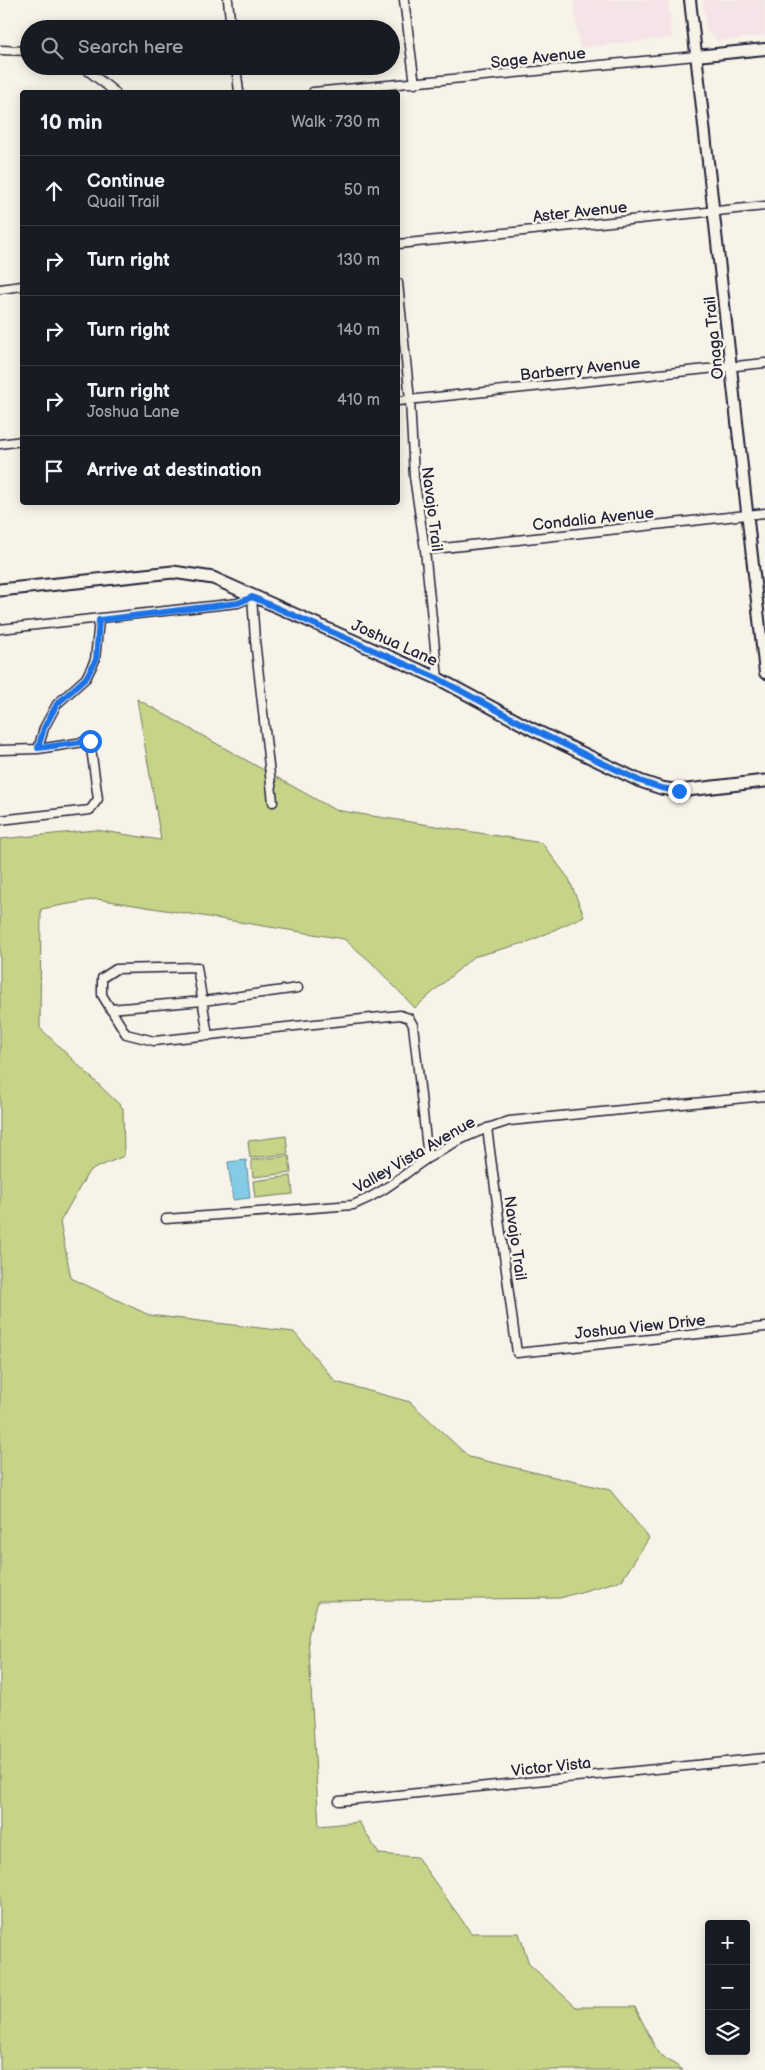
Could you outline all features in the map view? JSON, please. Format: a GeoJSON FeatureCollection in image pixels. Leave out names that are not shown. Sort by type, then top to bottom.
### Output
{"type":"FeatureCollection","features":[{"type":"Feature","properties":{"kind":"main road","name":"Joshua Lane"},"geometry":{"type":"LineString","coordinates":[[0,590],[173,572],[213,578],[252,597],[438,678],[532,729],[640,781],[661,788],[679,791],[765,781]]}},
{"type":"Feature","properties":{"kind":"street"},"geometry":{"type":"LineString","coordinates":[[228,0],[230,20]]}},
{"type":"Feature","properties":{"kind":"street"},"geometry":{"type":"LineString","coordinates":[[404,0],[415,84]]}},
{"type":"Feature","properties":{"kind":"street","name":"Onaga Trail"},"geometry":{"type":"LineString","coordinates":[[690,0],[765,672]]}},
{"type":"Feature","properties":{"kind":"street","name":"Sage Avenue"},"geometry":{"type":"LineString","coordinates":[[374,90],[415,84],[765,48]]}},
{"type":"Feature","properties":{"kind":"street"},"geometry":{"type":"LineString","coordinates":[[0,50],[20,51]]}},
{"type":"Feature","properties":{"kind":"street"},"geometry":{"type":"LineString","coordinates":[[93,75],[112,90]]}},
{"type":"Feature","properties":{"kind":"street"},"geometry":{"type":"LineString","coordinates":[[237,75],[239,90]]}},
{"type":"Feature","properties":{"kind":"street","name":"Aster Avenue"},"geometry":{"type":"LineString","coordinates":[[400,244],[765,206]]}},
{"type":"Feature","properties":{"kind":"street"},"geometry":{"type":"LineString","coordinates":[[0,289],[20,286]]}},
{"type":"Feature","properties":{"kind":"street","name":"Navajo Trail"},"geometry":{"type":"LineString","coordinates":[[400,302],[410,400],[414,477],[425,550],[438,678]]}},
{"type":"Feature","properties":{"kind":"street","name":"Barberry Avenue"},"geometry":{"type":"LineString","coordinates":[[400,402],[765,363]]}},
{"type":"Feature","properties":{"kind":"street"},"geometry":{"type":"LineString","coordinates":[[0,444],[20,442]]}},
{"type":"Feature","properties":{"kind":"street","name":"Condalia Avenue"},"geometry":{"type":"LineString","coordinates":[[425,550],[765,513]]}},
{"type":"Feature","properties":{"kind":"street"},"geometry":{"type":"LineString","coordinates":[[0,629],[99,620],[238,603],[252,597],[272,802]]}},
{"type":"Feature","properties":{"kind":"street"},"geometry":{"type":"LineString","coordinates":[[38,748],[44,728],[57,704],[86,678],[96,660],[99,620]]}},
{"type":"Feature","properties":{"kind":"street"},"geometry":{"type":"LineString","coordinates":[[0,750],[38,748],[90,741],[98,799],[90,810],[0,820]]}},
{"type":"Feature","properties":{"kind":"street"},"geometry":{"type":"LineString","coordinates":[[208,1036],[198,967],[116,969],[102,978],[102,995],[126,1034],[154,1041],[208,1036],[400,1015],[408,1018],[413,1025],[428,1158]]}},
{"type":"Feature","properties":{"kind":"street"},"geometry":{"type":"LineString","coordinates":[[110,1009],[203,1001],[298,988]]}},
{"type":"Feature","properties":{"kind":"street","name":"Valley Vista Avenue"},"geometry":{"type":"LineString","coordinates":[[166,1219],[353,1205],[376,1196],[428,1158],[487,1128],[509,1121],[765,1096]]}},
{"type":"Feature","properties":{"kind":"street","name":"Navajo Trail"},"geometry":{"type":"LineString","coordinates":[[487,1128],[518,1353]]}},
{"type":"Feature","properties":{"kind":"street","name":"Joshua View Drive"},"geometry":{"type":"LineString","coordinates":[[518,1353],[765,1327]]}},
{"type":"Feature","properties":{"kind":"street","name":"Victor Vista"},"geometry":{"type":"LineString","coordinates":[[339,1801],[765,1758]]}},
{"type":"Feature","properties":{"kind":"shaded area"},"geometry":{"type":"Polygon","coordinates":[[[574,0],[668,0],[672,38],[579,48],[574,0]]]}},
{"type":"Feature","properties":{"kind":"shaded area"},"geometry":{"type":"Polygon","coordinates":[[[703,0],[765,0],[765,36],[718,41],[706,31],[703,0]]]}},
{"type":"Feature","properties":{"kind":"green space"},"geometry":{"type":"Polygon","coordinates":[[[137,699],[335,810],[542,843],[569,879],[584,916],[528,942],[473,957],[415,1008],[370,961],[344,939],[97,899],[41,909],[40,1028],[123,1108],[124,1156],[89,1171],[60,1222],[71,1278],[149,1315],[294,1332],[336,1382],[410,1402],[469,1457],[610,1490],[649,1538],[622,1580],[560,1598],[318,1601],[308,1636],[319,1826],[359,1822],[379,1854],[417,1857],[471,1933],[519,1933],[529,1964],[576,2007],[635,2007],[658,2053],[683,2070],[0,2070],[0,839],[96,830],[161,840],[137,699]]]}},
{"type":"Feature","properties":{"kind":"green space"},"geometry":{"type":"Polygon","coordinates":[[[286,1136],[288,1154],[250,1158],[248,1141],[286,1136]]]}},
{"type":"Feature","properties":{"kind":"green space"},"geometry":{"type":"Polygon","coordinates":[[[289,1156],[291,1173],[253,1177],[251,1160],[289,1156]]]}},
{"type":"Feature","properties":{"kind":"green space"},"geometry":{"type":"Polygon","coordinates":[[[291,1176],[293,1194],[255,1198],[253,1181],[291,1176]]]}},
{"type":"Feature","properties":{"kind":"water"},"geometry":{"type":"Polygon","coordinates":[[[246,1160],[250,1198],[233,1200],[228,1162],[246,1160]]]}},
{"type":"Feature","properties":{"kind":"route"},"geometry":{"type":"LineString","coordinates":[[90,741],[38,748],[44,728],[57,704],[86,678],[96,660],[99,620],[238,603],[252,597],[437,678],[532,729],[640,781],[661,788],[679,791]]}}]}
